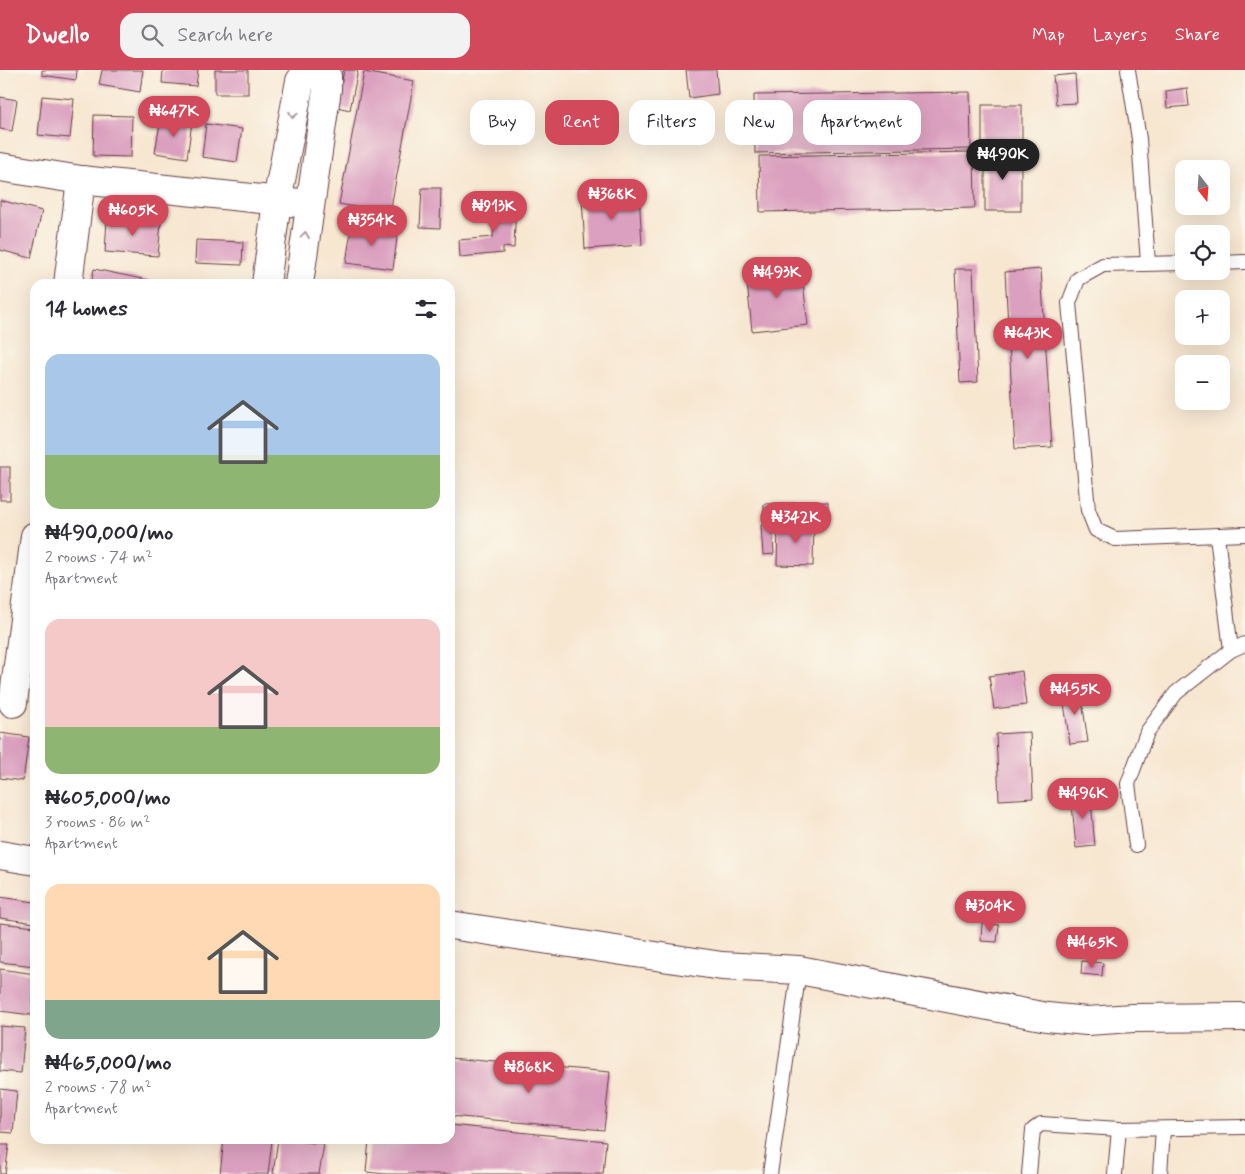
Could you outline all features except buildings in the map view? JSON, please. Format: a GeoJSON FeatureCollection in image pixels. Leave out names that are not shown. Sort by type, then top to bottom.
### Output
{"type":"FeatureCollection","features":[{"type":"Feature","properties":{"kind":"street"},"geometry":{"type":"LineString","coordinates":[[267,279],[277,202],[300,81],[308,70]]}},
{"type":"Feature","properties":{"kind":"street"},"geometry":{"type":"LineString","coordinates":[[300,279],[327,89],[327,76],[323,70]]}},
{"type":"Feature","properties":{"kind":"street"},"geometry":{"type":"LineString","coordinates":[[0,166],[81,180],[309,204]]}},
{"type":"Feature","properties":{"kind":"street"},"geometry":{"type":"LineString","coordinates":[[69,279],[81,180]]}},
{"type":"Feature","properties":{"kind":"street"},"geometry":{"type":"LineString","coordinates":[[16,703],[30,580]]}},
{"type":"Feature","properties":{"kind":"street"},"geometry":{"type":"LineString","coordinates":[[0,855],[30,860]]}},
{"type":"Feature","properties":{"kind":"street"},"geometry":{"type":"LineString","coordinates":[[455,926],[722,966],[799,970],[1046,1017],[1087,1021],[1133,1018],[1245,1017]]}},
{"type":"Feature","properties":{"kind":"lane"},"geometry":{"type":"LineString","coordinates":[[1128,70],[1139,138],[1148,263]]}},
{"type":"Feature","properties":{"kind":"lane"},"geometry":{"type":"LineString","coordinates":[[1230,262],[1245,262]]}},
{"type":"Feature","properties":{"kind":"lane"},"geometry":{"type":"LineString","coordinates":[[1175,263],[1103,265],[1078,279],[1069,303],[1088,510],[1096,530],[1116,539],[1245,534]]}},
{"type":"Feature","properties":{"kind":"lane"},"geometry":{"type":"LineString","coordinates":[[1217,536],[1231,650]]}},
{"type":"Feature","properties":{"kind":"lane"},"geometry":{"type":"LineString","coordinates":[[1136,845],[1128,784],[1146,732],[1176,692],[1231,650],[1245,644]]}},
{"type":"Feature","properties":{"kind":"lane"},"geometry":{"type":"LineString","coordinates":[[770,1174],[799,970]]}},
{"type":"Feature","properties":{"kind":"lane"},"geometry":{"type":"LineString","coordinates":[[1029,1174],[1033,1130],[1041,1124],[1119,1129],[1245,1127]]}},
{"type":"Feature","properties":{"kind":"lane"},"geometry":{"type":"LineString","coordinates":[[1115,1174],[1119,1129]]}},
{"type":"Feature","properties":{"kind":"lane"},"geometry":{"type":"LineString","coordinates":[[1160,1174],[1163,1129]]}}]}
